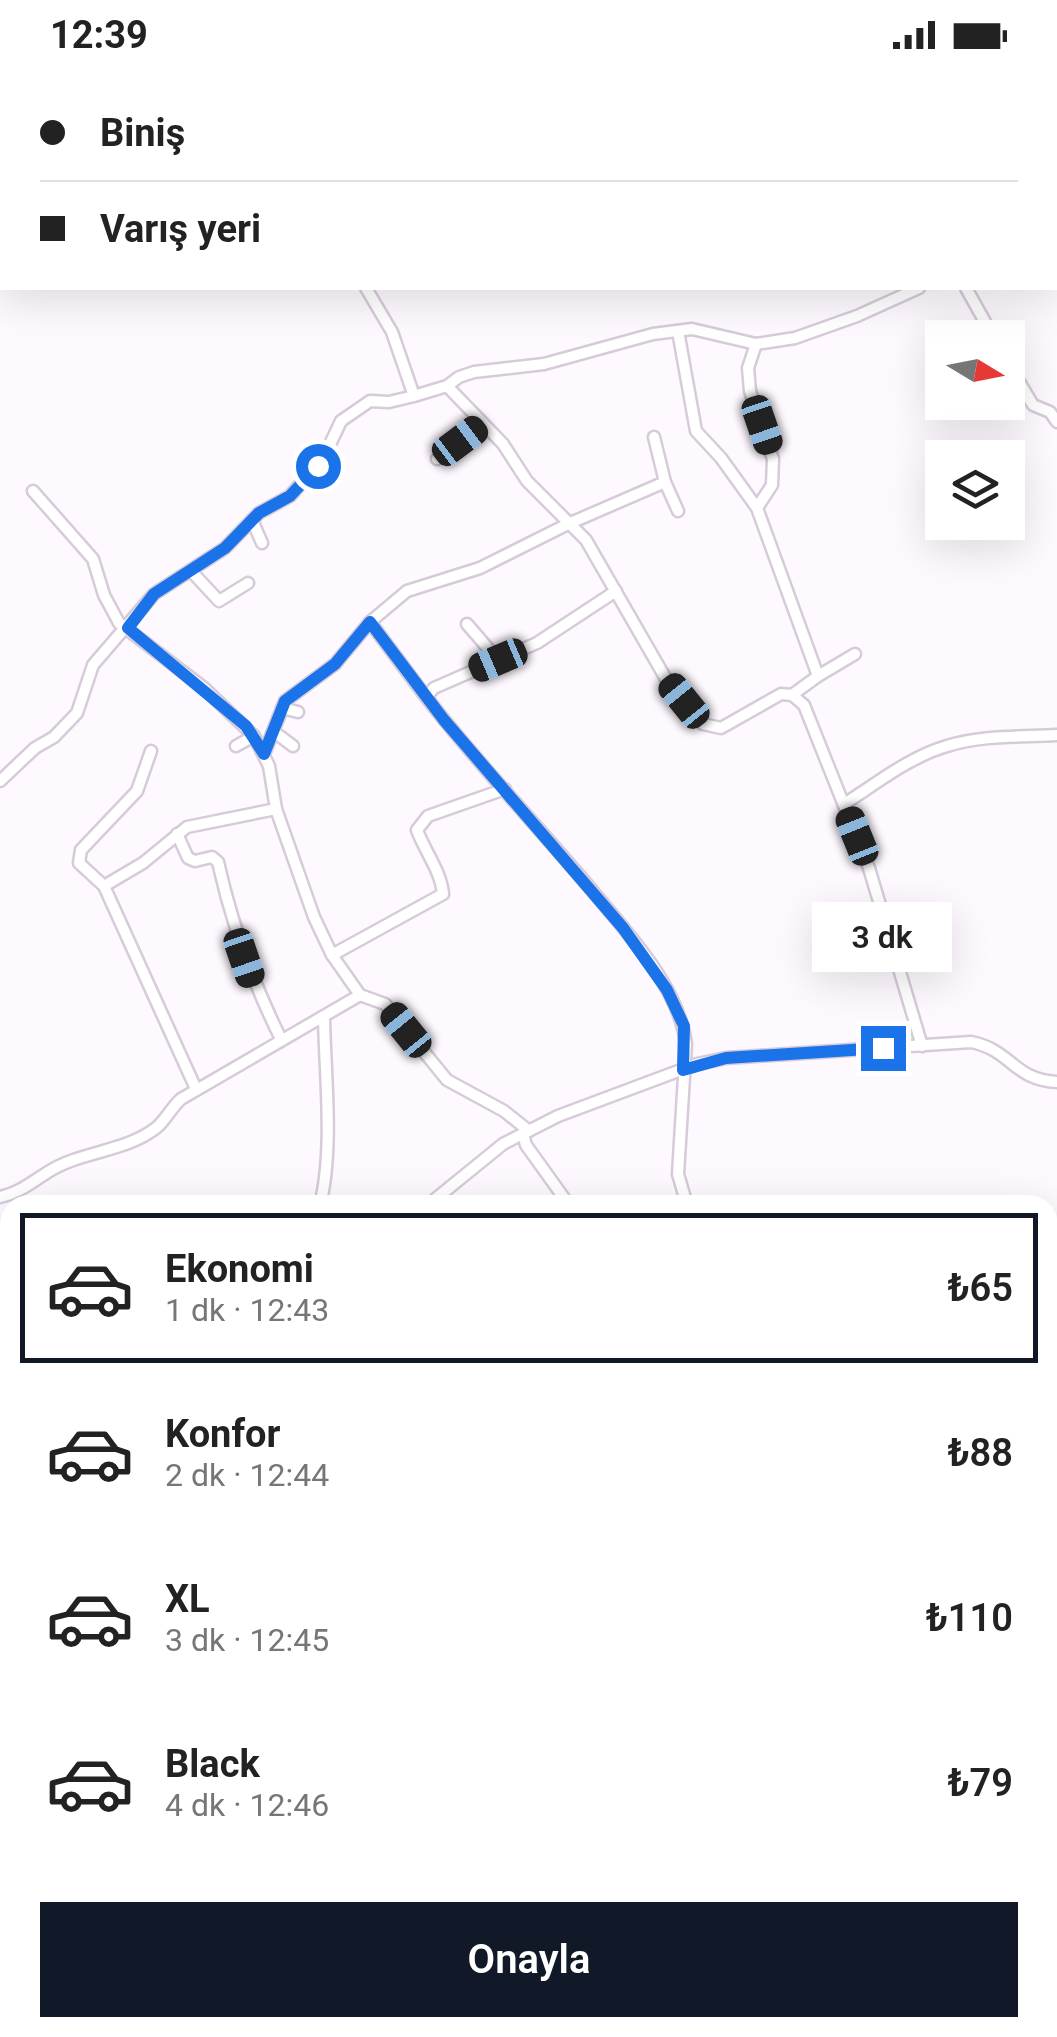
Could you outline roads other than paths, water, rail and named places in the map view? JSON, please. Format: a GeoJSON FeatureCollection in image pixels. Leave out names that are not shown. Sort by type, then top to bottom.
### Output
{"type":"FeatureCollection","features":[{"type":"Feature","properties":{"kind":"street"},"geometry":{"type":"LineString","coordinates":[[367,290],[392,332],[414,396]]}},
{"type":"Feature","properties":{"kind":"street"},"geometry":{"type":"LineString","coordinates":[[967,290],[984,320]]}},
{"type":"Feature","properties":{"kind":"street"},"geometry":{"type":"LineString","coordinates":[[0,781],[77,714],[92,664],[128,628],[154,594],[225,548],[252,520],[304,483],[324,457],[341,421],[370,402],[414,396],[474,372],[542,370],[653,334],[692,329],[756,344],[796,338],[900,292]]}},
{"type":"Feature","properties":{"kind":"street"},"geometry":{"type":"LineString","coordinates":[[678,331],[696,431],[722,458],[757,508],[818,676]]}},
{"type":"Feature","properties":{"kind":"street"},"geometry":{"type":"LineString","coordinates":[[756,344],[748,368],[750,391],[773,459],[772,485],[757,508]]}},
{"type":"Feature","properties":{"kind":"street"},"geometry":{"type":"LineString","coordinates":[[447,386],[502,444],[527,481],[586,540],[666,678],[702,724],[721,728],[780,694],[792,695],[804,705],[870,868],[922,1046]]}},
{"type":"Feature","properties":{"kind":"street"},"geometry":{"type":"LineString","coordinates":[[1025,390],[1034,405],[1054,409],[1057,422]]}},
{"type":"Feature","properties":{"kind":"street"},"geometry":{"type":"LineString","coordinates":[[437,458],[483,424]]}},
{"type":"Feature","properties":{"kind":"street"},"geometry":{"type":"LineString","coordinates":[[654,437],[665,482],[678,511]]}},
{"type":"Feature","properties":{"kind":"street"},"geometry":{"type":"LineString","coordinates":[[264,754],[285,701],[335,664],[370,622],[407,591],[480,568],[665,482]]}},
{"type":"Feature","properties":{"kind":"street"},"geometry":{"type":"LineString","coordinates":[[33,491],[94,559],[104,595],[118,623],[204,688],[254,736],[264,754],[276,809],[314,917],[332,955],[360,994],[385,1004],[447,1080],[504,1111],[526,1133],[526,1145],[562,1195]]}},
{"type":"Feature","properties":{"kind":"street"},"geometry":{"type":"LineString","coordinates":[[252,520],[262,544]]}},
{"type":"Feature","properties":{"kind":"street"},"geometry":{"type":"LineString","coordinates":[[192,572],[220,601],[248,583]]}},
{"type":"Feature","properties":{"kind":"street"},"geometry":{"type":"LineString","coordinates":[[426,698],[434,688],[536,643],[616,591]]}},
{"type":"Feature","properties":{"kind":"street"},"geometry":{"type":"LineString","coordinates":[[370,622],[426,698],[623,928],[667,990],[684,1026],[678,1174],[683,1195]]}},
{"type":"Feature","properties":{"kind":"street"},"geometry":{"type":"LineString","coordinates":[[467,624],[498,660]]}},
{"type":"Feature","properties":{"kind":"street"},"geometry":{"type":"LineString","coordinates":[[792,695],[855,654]]}},
{"type":"Feature","properties":{"kind":"street"},"geometry":{"type":"LineString","coordinates":[[282,708],[298,712]]}},
{"type":"Feature","properties":{"kind":"street"},"geometry":{"type":"LineString","coordinates":[[273,730],[293,746]]}},
{"type":"Feature","properties":{"kind":"street"},"geometry":{"type":"LineString","coordinates":[[844,804],[912,761],[946,746],[972,740],[1057,735]]}},
{"type":"Feature","properties":{"kind":"street"},"geometry":{"type":"LineString","coordinates":[[236,746],[254,736]]}},
{"type":"Feature","properties":{"kind":"street"},"geometry":{"type":"LineString","coordinates":[[151,751],[138,791],[81,850],[79,863],[104,886],[196,1089]]}},
{"type":"Feature","properties":{"kind":"street"},"geometry":{"type":"LineString","coordinates":[[332,955],[442,894],[441,878],[417,830],[428,816],[505,790]]}},
{"type":"Feature","properties":{"kind":"street"},"geometry":{"type":"LineString","coordinates":[[104,886],[143,863],[188,827],[276,809]]}},
{"type":"Feature","properties":{"kind":"street"},"geometry":{"type":"LineString","coordinates":[[177,834],[188,858],[212,857],[218,862],[254,987],[281,1039]]}},
{"type":"Feature","properties":{"kind":"street"},"geometry":{"type":"LineString","coordinates":[[5,1195],[80,1156],[159,1127],[180,1099],[360,994]]}},
{"type":"Feature","properties":{"kind":"street"},"geometry":{"type":"LineString","coordinates":[[323,1195],[324,1018]]}},
{"type":"Feature","properties":{"kind":"street"},"geometry":{"type":"LineString","coordinates":[[440,1195],[503,1144],[558,1116],[726,1058],[972,1042],[991,1046],[1029,1078],[1057,1082]]}}]}
